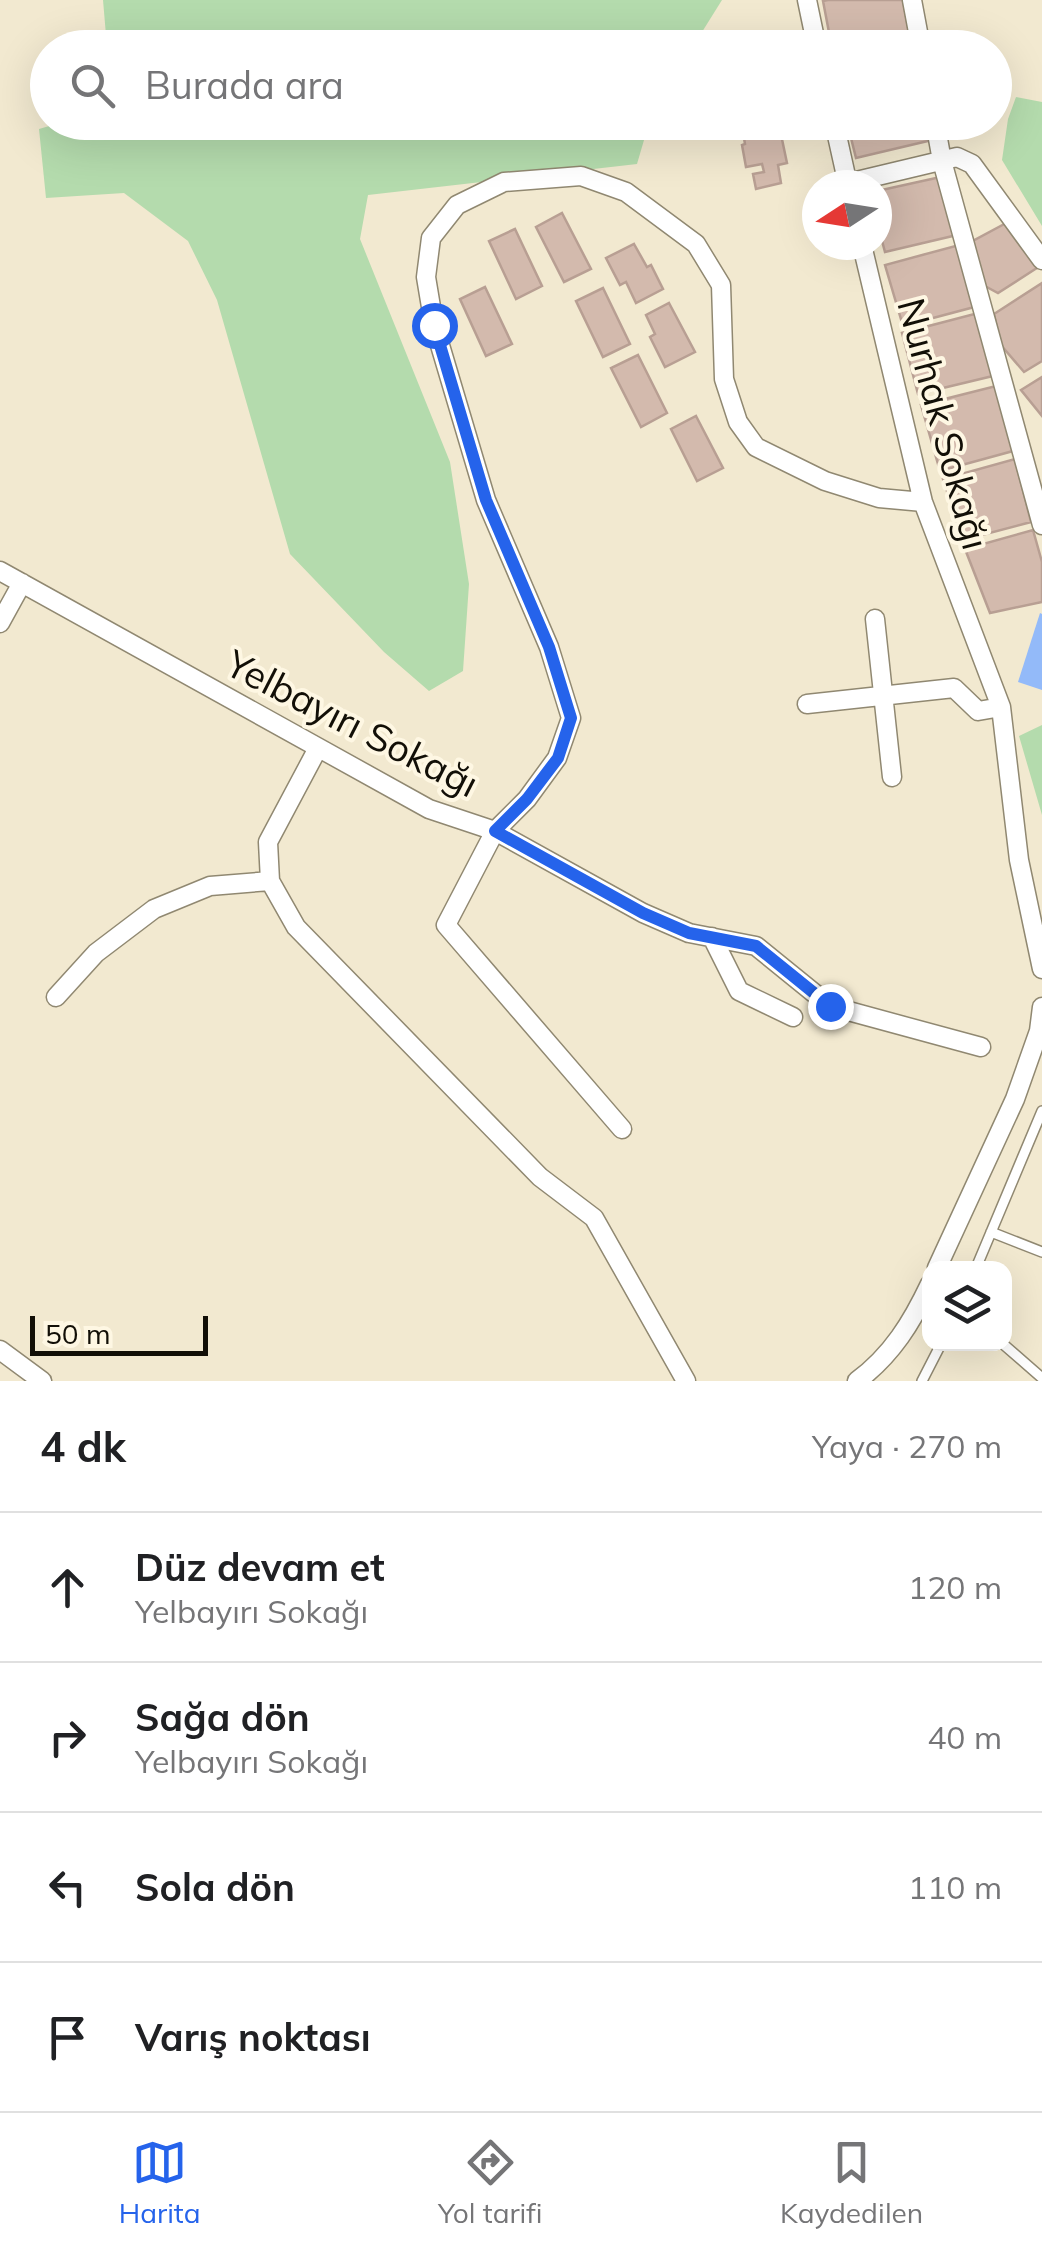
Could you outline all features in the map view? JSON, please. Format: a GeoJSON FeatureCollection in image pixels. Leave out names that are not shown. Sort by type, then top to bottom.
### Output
{"type":"FeatureCollection","features":[{"type":"Feature","properties":{"kind":"street"},"geometry":{"type":"LineString","coordinates":[[807,0],[814,30]]}},
{"type":"Feature","properties":{"kind":"street"},"geometry":{"type":"LineString","coordinates":[[912,0],[918,30]]}},
{"type":"Feature","properties":{"kind":"street"},"geometry":{"type":"LineString","coordinates":[[838,140],[845,170]]}},
{"type":"Feature","properties":{"kind":"street"},"geometry":{"type":"LineString","coordinates":[[938,140],[1042,526]]}},
{"type":"Feature","properties":{"kind":"street"},"geometry":{"type":"LineString","coordinates":[[892,173],[957,157],[972,164],[1042,260]]}},
{"type":"Feature","properties":{"kind":"street","name":"Yelbayırı Sokağı"},"geometry":{"type":"LineString","coordinates":[[0,571],[430,809],[495,831],[527,799],[558,758],[571,718],[549,647],[486,500],[434,325],[426,277],[431,238],[457,205],[504,182],[582,176],[626,192],[696,244],[721,285],[724,378],[738,422],[756,447],[826,481],[879,498],[923,502]]}},
{"type":"Feature","properties":{"kind":"street","name":"Nurhak Sokağı"},"geometry":{"type":"LineString","coordinates":[[866,260],[923,502],[1001,706],[1019,860],[1042,969]]}},
{"type":"Feature","properties":{"kind":"street"},"geometry":{"type":"LineString","coordinates":[[0,623],[22,583]]}},
{"type":"Feature","properties":{"kind":"street"},"geometry":{"type":"LineString","coordinates":[[875,619],[892,777]]}},
{"type":"Feature","properties":{"kind":"street"},"geometry":{"type":"LineString","coordinates":[[807,704],[954,688],[978,711],[1001,706]]}},
{"type":"Feature","properties":{"kind":"street"},"geometry":{"type":"LineString","coordinates":[[318,748],[268,842],[270,881],[296,928],[540,1178],[594,1218],[686,1381]]}},
{"type":"Feature","properties":{"kind":"street"},"geometry":{"type":"LineString","coordinates":[[622,1129],[446,925],[495,831],[643,913],[689,933],[756,946],[830,1006],[981,1048]]}},
{"type":"Feature","properties":{"kind":"street"},"geometry":{"type":"LineString","coordinates":[[56,997],[96,952],[154,909],[210,886],[270,881]]}},
{"type":"Feature","properties":{"kind":"street"},"geometry":{"type":"LineString","coordinates":[[712,938],[739,991],[793,1018]]}},
{"type":"Feature","properties":{"kind":"street"},"geometry":{"type":"LineString","coordinates":[[939,1261],[1015,1099],[1039,1030],[1042,1007]]}},
{"type":"Feature","properties":{"kind":"street"},"geometry":{"type":"LineString","coordinates":[[857,1381],[892,1349],[922,1301]]}},
{"type":"Feature","properties":{"kind":"street"},"geometry":{"type":"LineString","coordinates":[[0,1350],[42,1381]]}},
{"type":"Feature","properties":{"kind":"lane"},"geometry":{"type":"LineString","coordinates":[[979,1261],[1042,1111]]}},
{"type":"Feature","properties":{"kind":"lane"},"geometry":{"type":"LineString","coordinates":[[1030,1140],[1042,1143]]}},
{"type":"Feature","properties":{"kind":"lane"},"geometry":{"type":"LineString","coordinates":[[992,1232],[1042,1252]]}},
{"type":"Feature","properties":{"kind":"lane"},"geometry":{"type":"LineString","coordinates":[[922,1381],[937,1351]]}},
{"type":"Feature","properties":{"kind":"lane"},"geometry":{"type":"LineString","coordinates":[[1011,1351],[1042,1378]]}},
{"type":"Feature","properties":{"kind":"green space"},"geometry":{"type":"Polygon","coordinates":[[[103,0],[722,0],[703,30],[106,30],[103,0]]]}},
{"type":"Feature","properties":{"kind":"green space"},"geometry":{"type":"Polygon","coordinates":[[[1016,97],[1042,102],[1042,226],[1002,160],[1005,140],[1012,140],[1016,97]]]}},
{"type":"Feature","properties":{"kind":"green space"},"geometry":{"type":"Polygon","coordinates":[[[40,140],[644,140],[637,164],[368,195],[360,239],[450,462],[469,584],[463,671],[429,691],[384,652],[290,554],[217,300],[188,241],[124,193],[46,198],[40,140]]]}},
{"type":"Feature","properties":{"kind":"green space"},"geometry":{"type":"Polygon","coordinates":[[[1042,725],[1042,815],[1019,736],[1042,725]]]}},
{"type":"Feature","properties":{"kind":"water"},"geometry":{"type":"Polygon","coordinates":[[[1042,614],[1042,690],[1018,682],[1042,614]]]}},
{"type":"Feature","properties":{"kind":"building"},"geometry":{"type":"Polygon","coordinates":[[[903,0],[909,30],[829,30],[823,1],[903,0]]]}},
{"type":"Feature","properties":{"kind":"building"},"geometry":{"type":"Polygon","coordinates":[[[744,140],[782,140],[787,163],[778,165],[781,183],[756,189],[753,174],[764,172],[762,164],[746,167],[742,145],[744,140]]]}},
{"type":"Feature","properties":{"kind":"building"},"geometry":{"type":"Polygon","coordinates":[[[852,140],[932,140],[856,158],[852,140]]]}},
{"type":"Feature","properties":{"kind":"building"},"geometry":{"type":"Polygon","coordinates":[[[945,176],[957,235],[892,250],[892,188],[945,176]]]}},
{"type":"Feature","properties":{"kind":"building"},"geometry":{"type":"Polygon","coordinates":[[[562,213],[591,269],[564,282],[536,227],[562,213]]]}},
{"type":"Feature","properties":{"kind":"building"},"geometry":{"type":"Polygon","coordinates":[[[1008,222],[1040,266],[998,293],[983,285],[971,242],[1008,222]]]}},
{"type":"Feature","properties":{"kind":"building"},"geometry":{"type":"Polygon","coordinates":[[[515,229],[542,286],[516,299],[489,241],[515,229]]]}},
{"type":"Feature","properties":{"kind":"building"},"geometry":{"type":"Polygon","coordinates":[[[634,244],[663,289],[636,303],[626,282],[620,285],[606,258],[634,244]]]}},
{"type":"Feature","properties":{"kind":"building"},"geometry":{"type":"Polygon","coordinates":[[[963,244],[978,306],[903,326],[885,265],[963,244]]]}},
{"type":"Feature","properties":{"kind":"building"},"geometry":{"type":"Polygon","coordinates":[[[1042,283],[1042,361],[1024,372],[1000,344],[994,314],[1042,283]]]}},
{"type":"Feature","properties":{"kind":"building"},"geometry":{"type":"Polygon","coordinates":[[[485,287],[512,344],[486,356],[460,299],[485,287]]]}},
{"type":"Feature","properties":{"kind":"building"},"geometry":{"type":"Polygon","coordinates":[[[603,288],[630,344],[603,357],[576,301],[603,288]]]}},
{"type":"Feature","properties":{"kind":"building"},"geometry":{"type":"Polygon","coordinates":[[[669,303],[695,352],[665,367],[650,337],[655,334],[646,315],[669,303]]]}},
{"type":"Feature","properties":{"kind":"building"},"geometry":{"type":"Polygon","coordinates":[[[982,312],[997,375],[918,394],[902,333],[982,312]]]}},
{"type":"Feature","properties":{"kind":"building"},"geometry":{"type":"Polygon","coordinates":[[[638,355],[667,413],[641,427],[611,368],[638,355]]]}},
{"type":"Feature","properties":{"kind":"building"},"geometry":{"type":"Polygon","coordinates":[[[1042,377],[1042,416],[1021,390],[1042,377]]]}},
{"type":"Feature","properties":{"kind":"building"},"geometry":{"type":"Polygon","coordinates":[[[1000,385],[1013,451],[940,471],[921,405],[1000,385]]]}},
{"type":"Feature","properties":{"kind":"building"},"geometry":{"type":"Polygon","coordinates":[[[696,416],[723,468],[697,481],[671,429],[696,416]]]}},
{"type":"Feature","properties":{"kind":"building"},"geometry":{"type":"Polygon","coordinates":[[[1015,459],[1031,522],[963,540],[943,479],[1015,459]]]}},
{"type":"Feature","properties":{"kind":"building"},"geometry":{"type":"Polygon","coordinates":[[[1033,530],[1042,562],[1042,602],[990,613],[965,549],[1033,530]]]}},
{"type":"Feature","properties":{"kind":"route"},"geometry":{"type":"LineString","coordinates":[[434,325],[486,500],[549,647],[571,718],[558,758],[527,799],[495,831],[643,913],[689,933],[756,946],[830,1006]]}}]}
